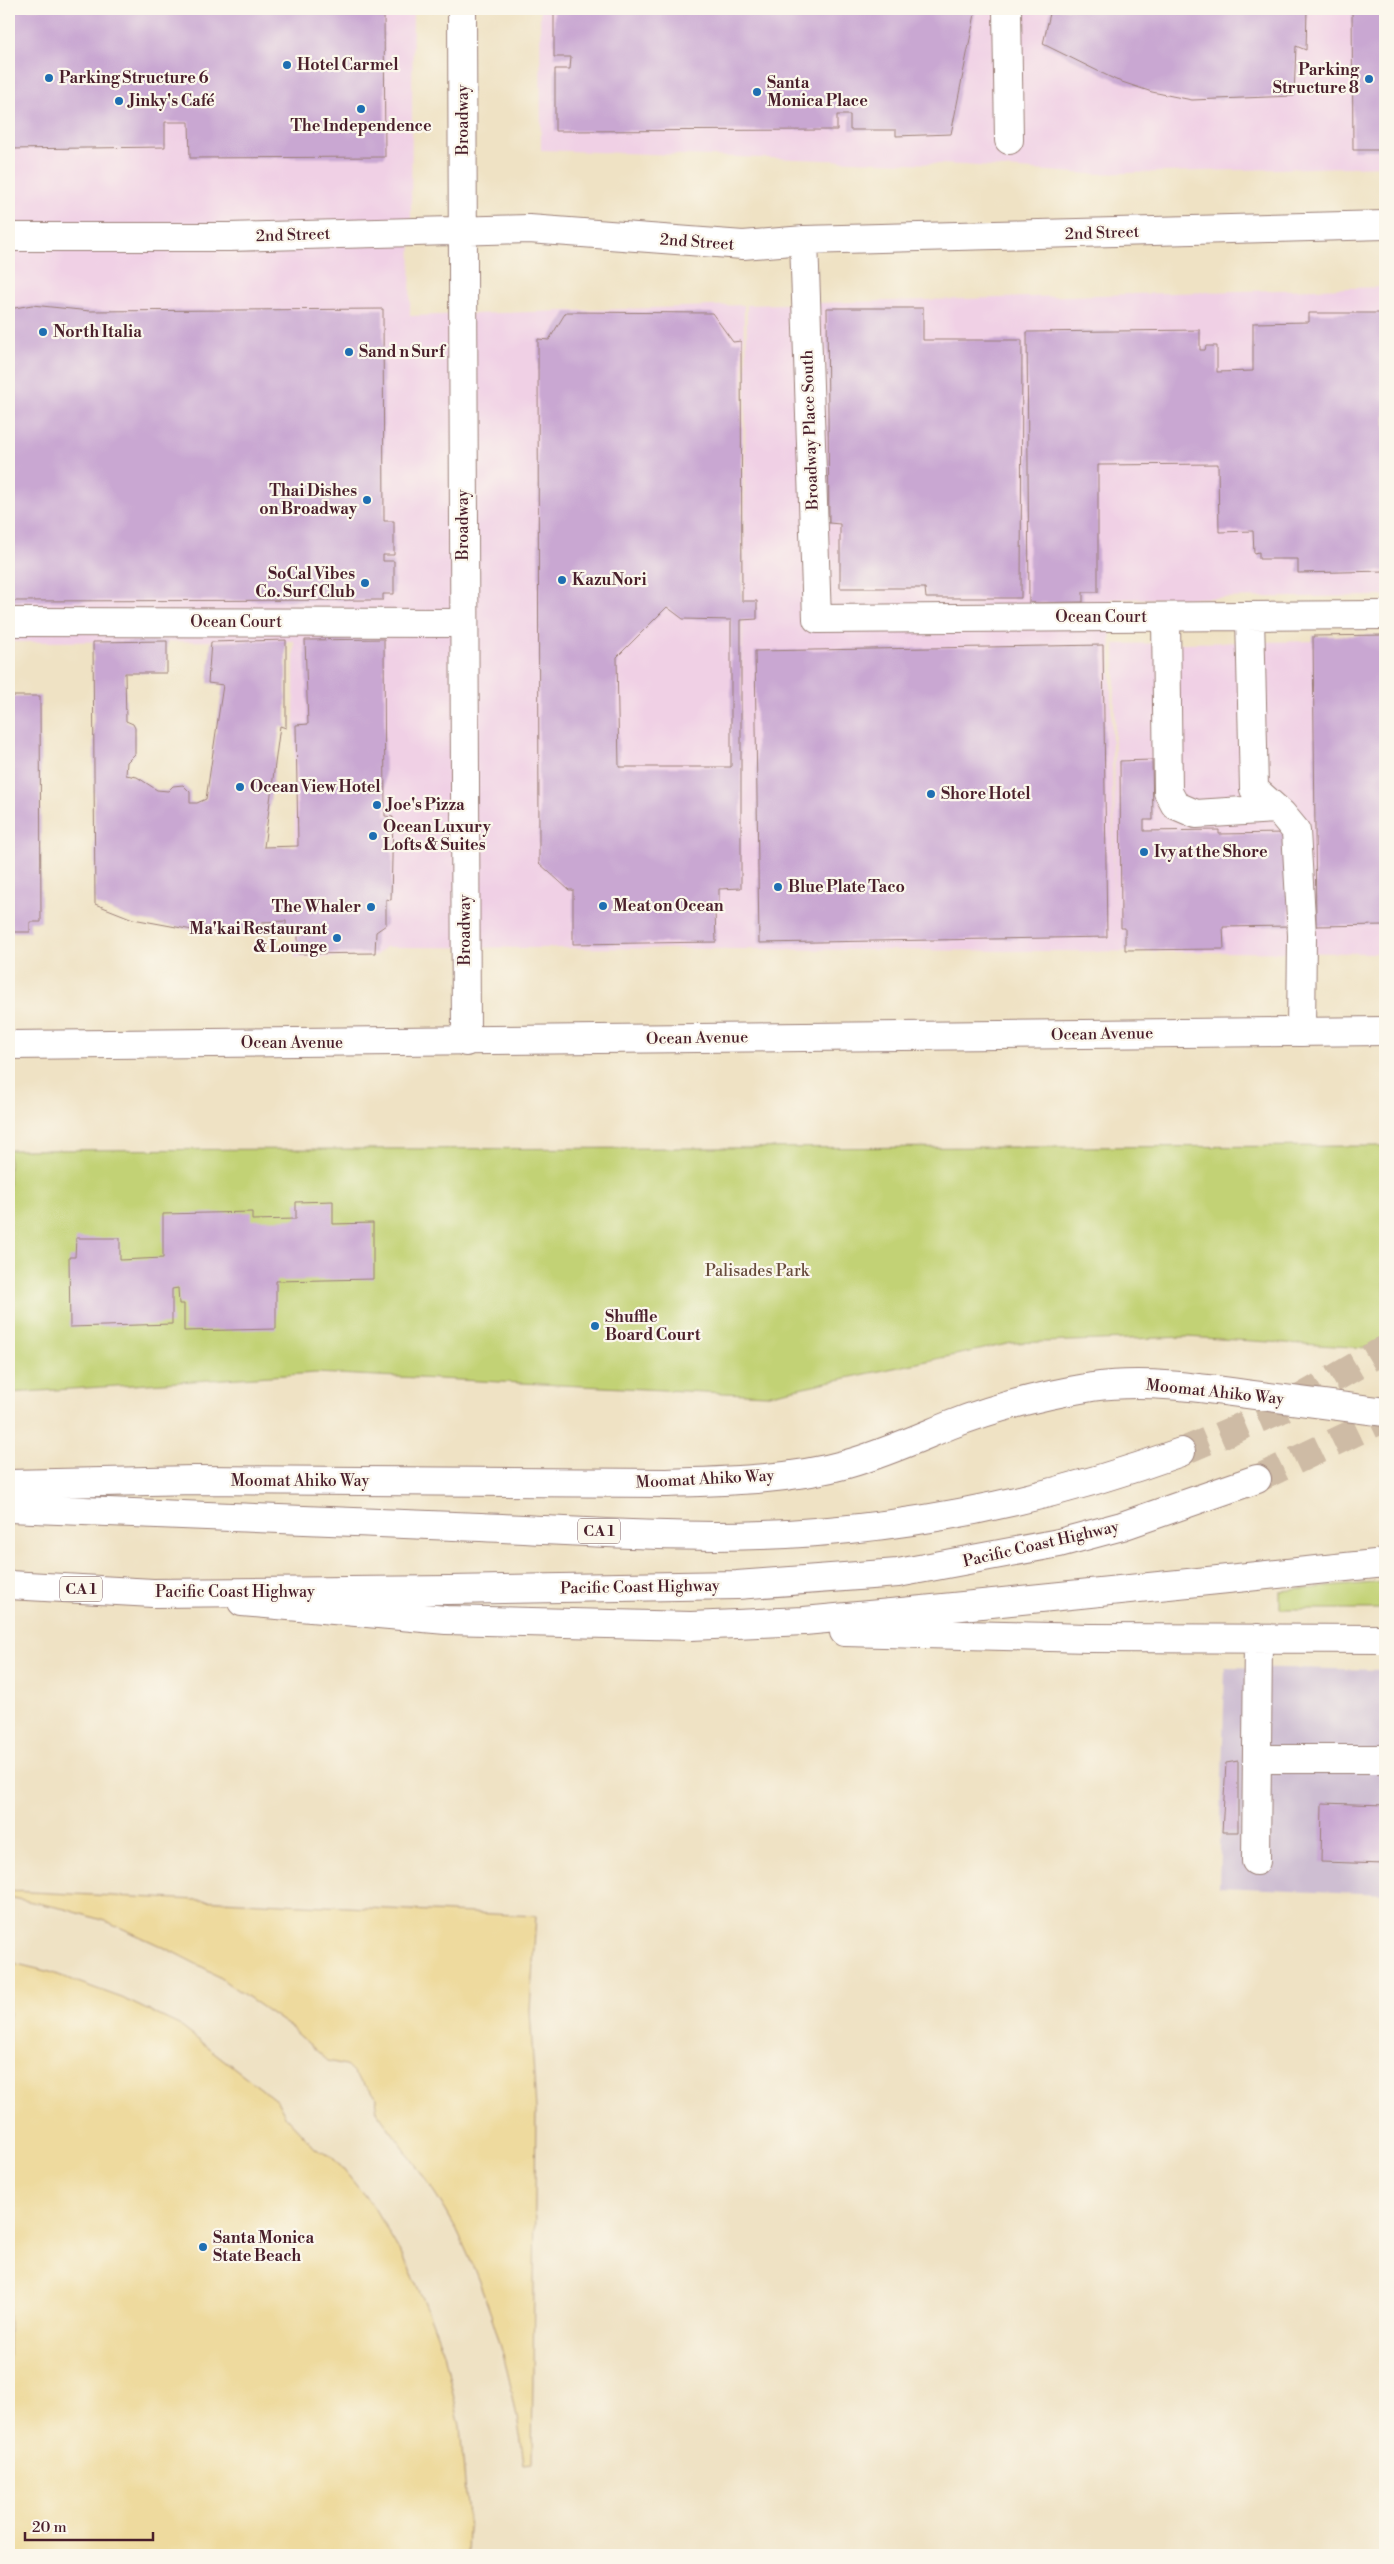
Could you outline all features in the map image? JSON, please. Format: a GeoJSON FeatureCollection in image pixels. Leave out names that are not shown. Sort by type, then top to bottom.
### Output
{"type":"FeatureCollection","features":[{"type":"Feature","properties":{"kind":"main road","name":"Broadway"},"geometry":{"type":"LineString","coordinates":[[462,9],[466,1042]]}},
{"type":"Feature","properties":{"kind":"main road"},"geometry":{"type":"LineString","coordinates":[[1007,9],[1009,140]]}},
{"type":"Feature","properties":{"kind":"main road","name":"2nd Street"},"geometry":{"type":"LineString","coordinates":[[9,237],[230,237],[529,229],[743,246],[804,240],[1385,225]]}},
{"type":"Feature","properties":{"kind":"main road","name":"Broadway Place South"},"geometry":{"type":"LineString","coordinates":[[804,240],[817,619]]}},
{"type":"Feature","properties":{"kind":"main road"},"geometry":{"type":"LineString","coordinates":[[1250,616],[1254,789],[1296,832],[1302,935],[1301,1032]]}},
{"type":"Feature","properties":{"kind":"main road","name":"Ocean Court"},"geometry":{"type":"LineString","coordinates":[[817,619],[1385,616]]}},
{"type":"Feature","properties":{"kind":"main road"},"geometry":{"type":"LineString","coordinates":[[1166,617],[1168,792],[1175,805],[1196,814],[1275,809]]}},
{"type":"Feature","properties":{"kind":"main road","name":"Ocean Court"},"geometry":{"type":"LineString","coordinates":[[9,622],[464,623]]}},
{"type":"Feature","properties":{"kind":"main road","name":"Ocean Avenue"},"geometry":{"type":"LineString","coordinates":[[9,1045],[466,1042],[1385,1031]]}},
{"type":"Feature","properties":{"kind":"main road","name":"Moomat Ahiko Way"},"geometry":{"type":"LineString","coordinates":[[9,1484],[195,1480],[657,1483],[734,1481],[791,1474],[846,1464],[900,1447],[951,1425],[1007,1406],[1050,1395],[1094,1387],[1141,1384],[1188,1386],[1385,1412]]}},
{"type":"Feature","properties":{"kind":"main road","name":"CA 1"},"geometry":{"type":"LineString","coordinates":[[9,1508],[716,1536],[835,1530],[899,1523],[960,1513],[1085,1484],[1181,1452]]}},
{"type":"Feature","properties":{"kind":"main road","name":"Pacific Coast Highway"},"geometry":{"type":"LineString","coordinates":[[9,1585],[153,1592],[737,1585],[898,1573],[1059,1543],[1122,1526],[1257,1479]]}},
{"type":"Feature","properties":{"kind":"main road"},"geometry":{"type":"LineString","coordinates":[[691,1626],[804,1620],[923,1610],[1385,1562]]}},
{"type":"Feature","properties":{"kind":"main road"},"geometry":{"type":"LineString","coordinates":[[153,1592],[436,1619],[935,1635],[1385,1640]]}},
{"type":"Feature","properties":{"kind":"main road"},"geometry":{"type":"LineString","coordinates":[[1256,1861],[1258,1638]]}},
{"type":"Feature","properties":{"kind":"main road"},"geometry":{"type":"LineString","coordinates":[[1257,1759],[1385,1759]]}},
{"type":"Feature","properties":{"kind":"shaded area"},"geometry":{"type":"Polygon","coordinates":[[[9,9],[413,9],[410,316],[744,305],[741,774],[747,305],[1385,287],[1385,596],[1110,599],[1114,905],[1115,644],[1385,640],[1385,953],[386,947],[375,956],[295,958],[294,641],[9,642],[9,9]]]}},
{"type":"Feature","properties":{"kind":"shaded area"},"geometry":{"type":"Polygon","coordinates":[[[540,9],[1385,9],[1385,166],[1089,174],[964,165],[541,150],[540,9]]]}},
{"type":"Feature","properties":{"kind":"shaded area"},"geometry":{"type":"Polygon","coordinates":[[[1225,1667],[1385,1670],[1385,1894],[1219,1887],[1225,1667]]]}},
{"type":"Feature","properties":{"kind":"green space","name":"Palisades Park"},"geometry":{"type":"Polygon","coordinates":[[[1385,1146],[1385,1349],[1186,1337],[1012,1343],[766,1395],[316,1373],[9,1393],[9,1150],[1385,1146]]]}},
{"type":"Feature","properties":{"kind":"green space"},"geometry":{"type":"Polygon","coordinates":[[[1385,1582],[1385,1609],[1280,1609],[1280,1591],[1385,1582]]]}},
{"type":"Feature","properties":{"kind":"sand"},"geometry":{"type":"Polygon","coordinates":[[[9,1891],[536,1916],[530,2010],[536,2110],[532,2463],[524,2464],[514,2402],[500,2342],[468,2255],[455,2227],[437,2197],[376,2110],[377,2097],[345,2065],[328,2061],[289,2026],[210,1971],[108,1922],[65,1909],[9,1897],[9,1891]]]}},
{"type":"Feature","properties":{"kind":"sand","name":"Santa Monica State Beach"},"geometry":{"type":"Polygon","coordinates":[[[9,1962],[50,1972],[122,1998],[179,2025],[277,2101],[285,2116],[316,2149],[333,2157],[373,2206],[407,2264],[425,2303],[444,2353],[460,2426],[469,2529],[468,2555],[9,2555],[9,1962]]]}},
{"type":"Feature","properties":{"kind":"building"},"geometry":{"type":"Polygon","coordinates":[[[9,9],[384,9],[385,157],[190,158],[189,122],[165,122],[165,147],[9,149],[9,9]]]}},
{"type":"Feature","properties":{"kind":"building","name":"Santa Monica Place"},"geometry":{"type":"Polygon","coordinates":[[[554,9],[976,9],[951,134],[896,136],[896,130],[850,130],[850,115],[837,115],[837,130],[555,131],[555,69],[570,69],[571,57],[554,57],[554,9]]]}},
{"type":"Feature","properties":{"kind":"building"},"geometry":{"type":"Polygon","coordinates":[[[1051,9],[1307,9],[1306,50],[1296,46],[1294,96],[1192,100],[1152,92],[1116,80],[1043,44],[1051,9]]]}},
{"type":"Feature","properties":{"kind":"building","name":"Parking Structure 8"},"geometry":{"type":"Polygon","coordinates":[[[1352,9],[1385,9],[1385,150],[1353,150],[1352,9]]]}},
{"type":"Feature","properties":{"kind":"building"},"geometry":{"type":"Polygon","coordinates":[[[32,305],[90,311],[383,309],[384,521],[394,521],[394,555],[383,555],[383,561],[394,561],[394,594],[383,594],[383,600],[9,601],[9,309],[32,305]]]}},
{"type":"Feature","properties":{"kind":"building"},"geometry":{"type":"Polygon","coordinates":[[[827,308],[923,308],[923,340],[1022,340],[1021,598],[926,598],[925,588],[840,588],[840,524],[829,523],[827,308]]]}},
{"type":"Feature","properties":{"kind":"building"},"geometry":{"type":"Polygon","coordinates":[[[566,312],[712,313],[733,342],[741,341],[742,601],[757,601],[757,619],[741,620],[741,888],[719,889],[719,908],[715,909],[716,942],[573,944],[573,890],[569,890],[539,863],[538,339],[549,340],[566,312]],[[667,607],[617,657],[619,767],[731,767],[731,620],[683,619],[667,607]]]}},
{"type":"Feature","properties":{"kind":"building"},"geometry":{"type":"Polygon","coordinates":[[[1309,313],[1385,313],[1385,571],[1298,573],[1298,559],[1259,559],[1259,552],[1254,553],[1253,531],[1219,532],[1218,464],[1098,465],[1098,592],[1083,592],[1083,602],[1029,603],[1027,332],[1200,330],[1200,350],[1205,350],[1206,346],[1217,346],[1217,372],[1253,371],[1253,323],[1309,322],[1309,313]]]}},
{"type":"Feature","properties":{"kind":"building"},"geometry":{"type":"Polygon","coordinates":[[[1385,635],[1385,925],[1316,926],[1313,636],[1385,635]]]}},
{"type":"Feature","properties":{"kind":"building","name":"Ocean View Hotel"},"geometry":{"type":"Polygon","coordinates":[[[384,639],[385,816],[393,817],[391,900],[386,899],[386,925],[376,932],[375,953],[298,954],[298,933],[286,933],[286,921],[262,922],[263,930],[198,931],[133,919],[95,904],[93,642],[167,641],[167,673],[125,673],[126,721],[133,724],[135,728],[135,754],[127,762],[126,775],[137,777],[157,790],[168,791],[173,786],[183,785],[190,792],[190,803],[197,803],[206,799],[223,685],[208,683],[211,642],[286,640],[286,728],[280,726],[264,847],[298,846],[296,725],[308,724],[305,640],[384,639]]]}},
{"type":"Feature","properties":{"kind":"building","name":"Shore Hotel"},"geometry":{"type":"Polygon","coordinates":[[[1103,645],[1107,937],[759,943],[755,651],[1103,645]]]}},
{"type":"Feature","properties":{"kind":"building"},"geometry":{"type":"Polygon","coordinates":[[[9,696],[40,696],[41,922],[30,922],[30,932],[9,932],[9,696]]]}},
{"type":"Feature","properties":{"kind":"building"},"geometry":{"type":"Polygon","coordinates":[[[1152,760],[1153,820],[1144,820],[1144,831],[1219,830],[1219,834],[1285,833],[1290,926],[1223,927],[1224,949],[1125,950],[1125,928],[1121,928],[1120,761],[1152,760]]]}},
{"type":"Feature","properties":{"kind":"building"},"geometry":{"type":"Polygon","coordinates":[[[333,1201],[333,1224],[373,1223],[373,1279],[276,1281],[276,1329],[184,1331],[184,1304],[179,1304],[178,1288],[172,1289],[172,1324],[70,1327],[69,1257],[75,1257],[76,1238],[120,1238],[120,1260],[163,1258],[163,1214],[252,1212],[252,1220],[296,1219],[296,1202],[333,1201]]]}},
{"type":"Feature","properties":{"kind":"building"},"geometry":{"type":"Polygon","coordinates":[[[1238,1761],[1238,1832],[1222,1832],[1226,1763],[1238,1761]]]}},
{"type":"Feature","properties":{"kind":"building"},"geometry":{"type":"Polygon","coordinates":[[[1322,1803],[1385,1805],[1385,1864],[1321,1862],[1322,1803]]]}},
{"type":"Feature","properties":{"kind":"tunnel"},"geometry":{"type":"LineString","coordinates":[[1181,1452],[1280,1410],[1385,1349]]}},
{"type":"Feature","properties":{"kind":"tunnel"},"geometry":{"type":"LineString","coordinates":[[1257,1479],[1385,1418]]}},
{"type":"Feature","properties":{"kind":"place","name":"Hotel Carmel"},"geometry":{"type":"Point","coordinates":[287,65]}},
{"type":"Feature","properties":{"kind":"place","name":"Parking Structure 6"},"geometry":{"type":"Point","coordinates":[49,78]}},
{"type":"Feature","properties":{"kind":"place","name":"Parking Structure 8"},"geometry":{"type":"Point","coordinates":[1369,79]}},
{"type":"Feature","properties":{"kind":"place","name":"Santa Monica Place"},"geometry":{"type":"Point","coordinates":[757,92]}},
{"type":"Feature","properties":{"kind":"place","name":"Jinky's Café"},"geometry":{"type":"Point","coordinates":[119,101]}},
{"type":"Feature","properties":{"kind":"place","name":"The Independence"},"geometry":{"type":"Point","coordinates":[361,109]}},
{"type":"Feature","properties":{"kind":"place","name":"North Italia"},"geometry":{"type":"Point","coordinates":[43,332]}},
{"type":"Feature","properties":{"kind":"place","name":"Sand n Surf"},"geometry":{"type":"Point","coordinates":[349,352]}},
{"type":"Feature","properties":{"kind":"place","name":"Thai Dishes on Broadway"},"geometry":{"type":"Point","coordinates":[367,500]}},
{"type":"Feature","properties":{"kind":"place","name":"KazuNori"},"geometry":{"type":"Point","coordinates":[562,580]}},
{"type":"Feature","properties":{"kind":"place","name":"SoCal Vibes Co. Surf Club"},"geometry":{"type":"Point","coordinates":[365,583]}},
{"type":"Feature","properties":{"kind":"place","name":"Ocean View Hotel"},"geometry":{"type":"Point","coordinates":[240,787]}},
{"type":"Feature","properties":{"kind":"place","name":"Shore Hotel"},"geometry":{"type":"Point","coordinates":[931,794]}},
{"type":"Feature","properties":{"kind":"place","name":"Joe's Pizza"},"geometry":{"type":"Point","coordinates":[377,805]}},
{"type":"Feature","properties":{"kind":"place","name":"Ocean Luxury Lofts & Suites"},"geometry":{"type":"Point","coordinates":[373,836]}},
{"type":"Feature","properties":{"kind":"place","name":"Ivy at the Shore"},"geometry":{"type":"Point","coordinates":[1144,852]}},
{"type":"Feature","properties":{"kind":"place","name":"Blue Plate Taco"},"geometry":{"type":"Point","coordinates":[778,887]}},
{"type":"Feature","properties":{"kind":"place","name":"Meat on Ocean"},"geometry":{"type":"Point","coordinates":[603,906]}},
{"type":"Feature","properties":{"kind":"place","name":"The Whaler"},"geometry":{"type":"Point","coordinates":[371,907]}},
{"type":"Feature","properties":{"kind":"place","name":"Ma'kai Restaurant & Lounge"},"geometry":{"type":"Point","coordinates":[337,938]}},
{"type":"Feature","properties":{"kind":"place","name":"Shuffle Board Court"},"geometry":{"type":"Point","coordinates":[595,1326]}},
{"type":"Feature","properties":{"kind":"place","name":"Santa Monica State Beach"},"geometry":{"type":"Point","coordinates":[203,2247]}}]}
